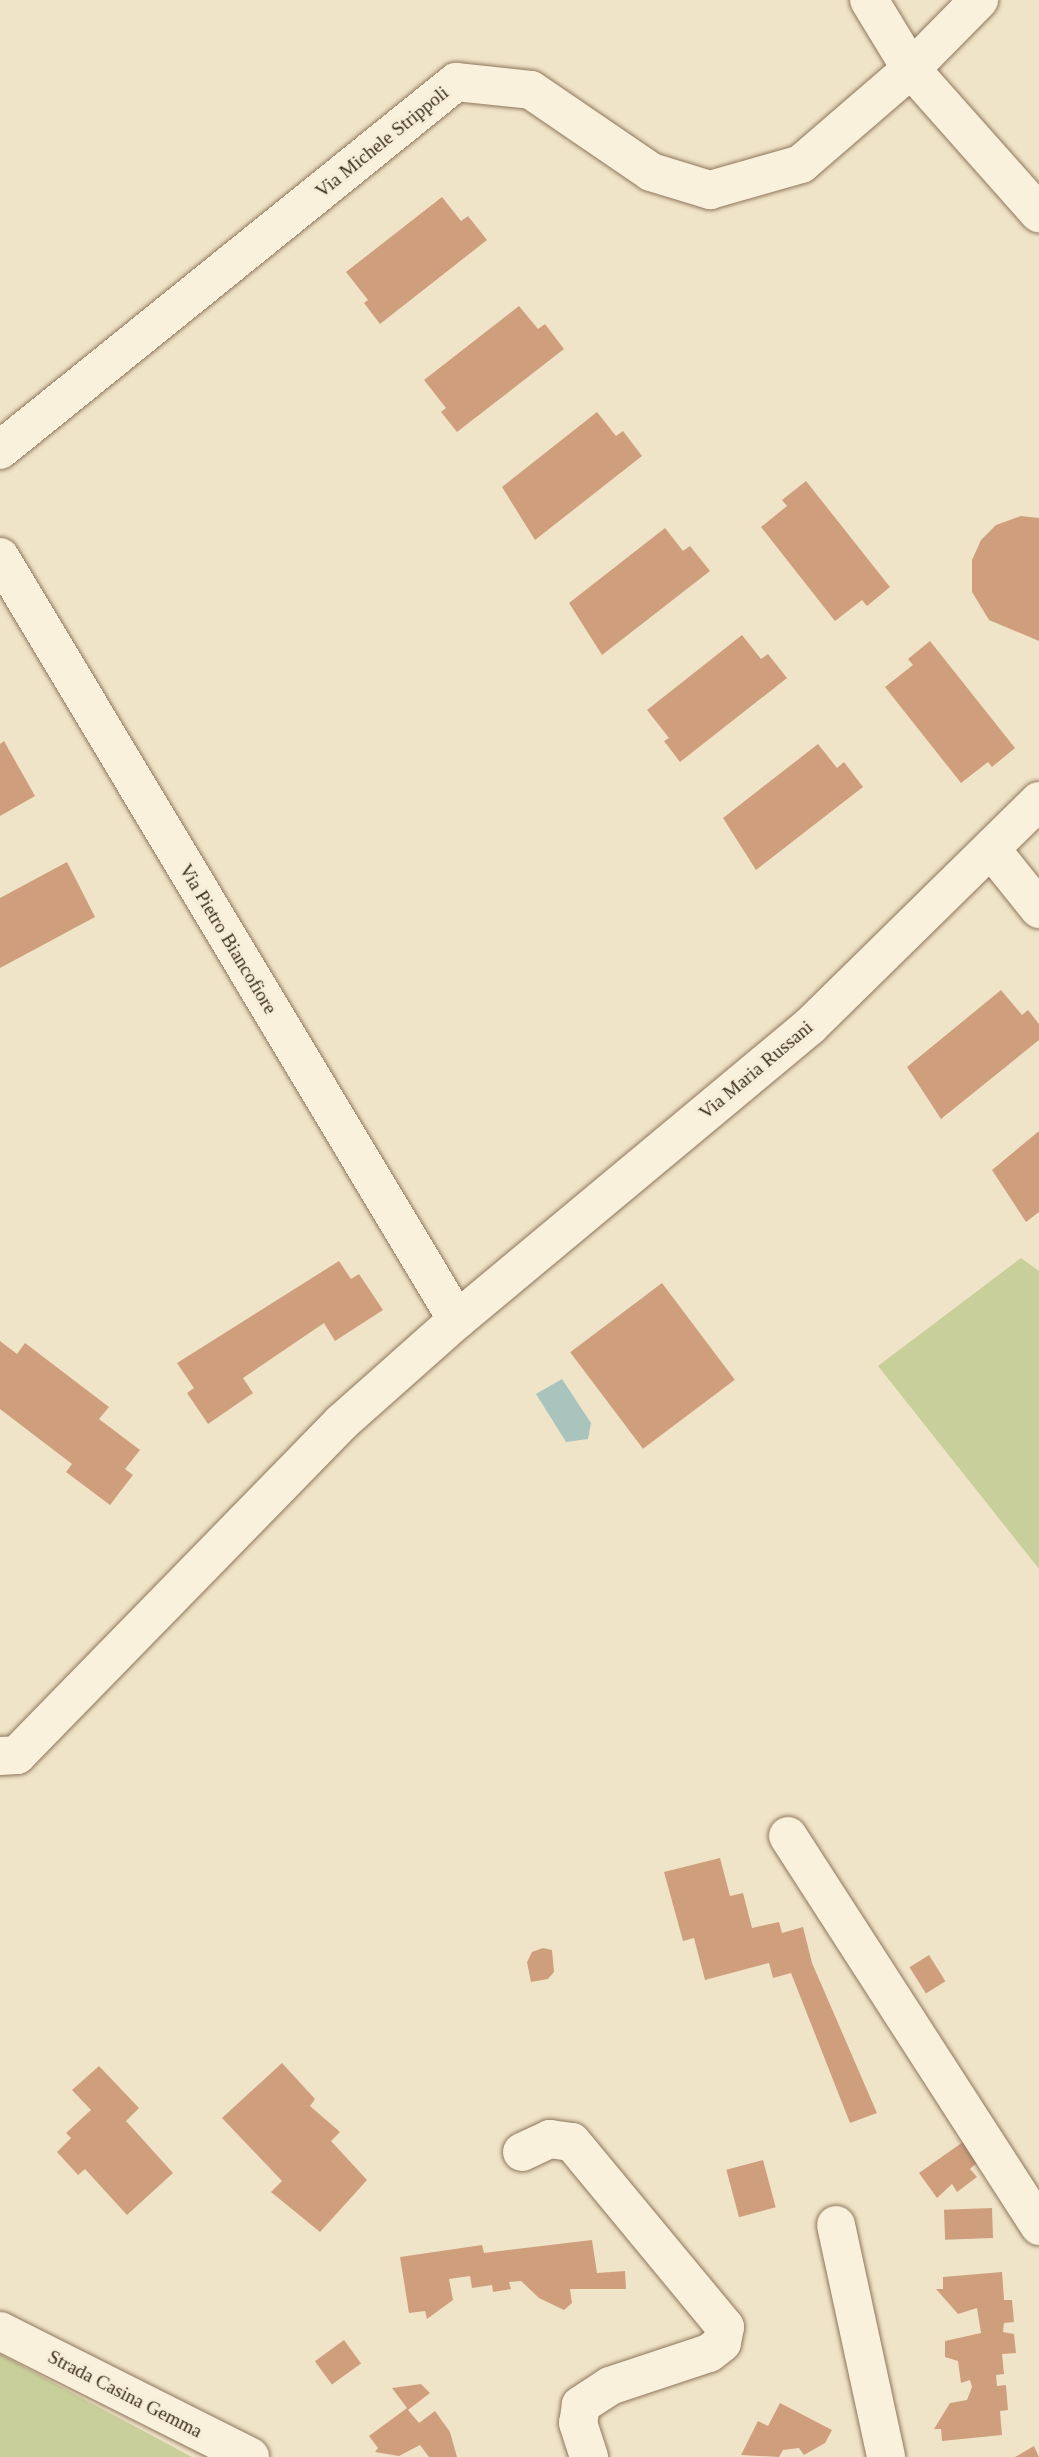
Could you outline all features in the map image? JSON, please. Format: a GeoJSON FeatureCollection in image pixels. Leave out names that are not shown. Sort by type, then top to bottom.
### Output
{"type":"FeatureCollection","features":[{"type":"Feature","properties":{"kind":"street"},"geometry":{"type":"LineString","coordinates":[[869,0],[911,69],[1039,213]]}},
{"type":"Feature","properties":{"kind":"street","name":"Via Michele Strippoli"},"geometry":{"type":"LineString","coordinates":[[0,450],[456,82],[531,90],[651,172],[710,190],[801,164],[911,69],[979,0]]}},
{"type":"Feature","properties":{"kind":"street","name":"Via Pietro Biancofiore"},"geometry":{"type":"LineString","coordinates":[[0,558],[457,1320]]}},
{"type":"Feature","properties":{"kind":"street","name":"Via Maria Russani"},"geometry":{"type":"LineString","coordinates":[[0,1756],[17,1755],[342,1422],[457,1320],[810,1026],[1039,801]]}},
{"type":"Feature","properties":{"kind":"street"},"geometry":{"type":"LineString","coordinates":[[991,849],[1039,909]]}},
{"type":"Feature","properties":{"kind":"street"},"geometry":{"type":"LineString","coordinates":[[788,1836],[1039,2226]]}},
{"type":"Feature","properties":{"kind":"street"},"geometry":{"type":"LineString","coordinates":[[522,2152],[550,2139],[572,2142],[725,2327],[722,2343],[709,2353],[610,2386],[582,2405],[578,2423],[589,2457]]}},
{"type":"Feature","properties":{"kind":"street"},"geometry":{"type":"LineString","coordinates":[[836,2224],[886,2457]]}},
{"type":"Feature","properties":{"kind":"street","name":"Strada Casina Gemma"},"geometry":{"type":"LineString","coordinates":[[0,2331],[250,2457]]}},
{"type":"Feature","properties":{"kind":"green space"},"geometry":{"type":"Polygon","coordinates":[[[1021,1258],[1039,1271],[1039,1569],[878,1366],[1021,1258]]]}},
{"type":"Feature","properties":{"kind":"green space"},"geometry":{"type":"Polygon","coordinates":[[[0,2354],[192,2457],[0,2457],[0,2354]]]}},
{"type":"Feature","properties":{"kind":"water"},"geometry":{"type":"Polygon","coordinates":[[[562,1379],[591,1423],[588,1439],[566,1442],[536,1394],[562,1379]]]}},
{"type":"Feature","properties":{"kind":"building"},"geometry":{"type":"Polygon","coordinates":[[[442,197],[461,221],[468,216],[487,240],[380,324],[364,303],[368,300],[346,272],[442,197]]]}},
{"type":"Feature","properties":{"kind":"building"},"geometry":{"type":"Polygon","coordinates":[[[519,306],[538,329],[545,324],[564,349],[457,432],[441,412],[446,408],[424,380],[519,306]]]}},
{"type":"Feature","properties":{"kind":"building"},"geometry":{"type":"Polygon","coordinates":[[[597,412],[616,436],[623,431],[642,456],[535,540],[502,487],[597,412]]]}},
{"type":"Feature","properties":{"kind":"building"},"geometry":{"type":"Polygon","coordinates":[[[806,481],[890,587],[867,606],[862,600],[835,621],[761,527],[787,506],[782,500],[806,481]]]}},
{"type":"Feature","properties":{"kind":"building"},"geometry":{"type":"Polygon","coordinates":[[[1021,516],[1039,518],[1039,641],[989,620],[972,592],[972,560],[981,540],[996,525],[1021,516]]]}},
{"type":"Feature","properties":{"kind":"building"},"geometry":{"type":"Polygon","coordinates":[[[665,528],[683,551],[690,546],[710,571],[602,655],[569,603],[665,528]]]}},
{"type":"Feature","properties":{"kind":"building"},"geometry":{"type":"Polygon","coordinates":[[[742,635],[761,659],[768,654],[787,678],[680,762],[664,741],[669,738],[647,710],[742,635]]]}},
{"type":"Feature","properties":{"kind":"building"},"geometry":{"type":"Polygon","coordinates":[[[930,641],[1015,748],[992,767],[988,762],[961,783],[885,687],[913,665],[908,659],[930,641]]]}},
{"type":"Feature","properties":{"kind":"building"},"geometry":{"type":"Polygon","coordinates":[[[4,741],[35,796],[0,816],[0,744],[4,741]]]}},
{"type":"Feature","properties":{"kind":"building"},"geometry":{"type":"Polygon","coordinates":[[[818,744],[837,768],[844,762],[863,787],[756,870],[723,818],[818,744]]]}},
{"type":"Feature","properties":{"kind":"building"},"geometry":{"type":"Polygon","coordinates":[[[67,862],[95,917],[0,968],[0,898],[67,862]]]}},
{"type":"Feature","properties":{"kind":"building"},"geometry":{"type":"Polygon","coordinates":[[[1001,990],[1022,1015],[1028,1010],[1039,1024],[1039,1040],[941,1119],[907,1067],[1001,990]]]}},
{"type":"Feature","properties":{"kind":"building"},"geometry":{"type":"Polygon","coordinates":[[[1039,1131],[1039,1212],[1026,1222],[992,1170],[1039,1131]]]}},
{"type":"Feature","properties":{"kind":"building"},"geometry":{"type":"Polygon","coordinates":[[[339,1261],[351,1279],[359,1274],[383,1310],[335,1341],[324,1323],[243,1378],[253,1393],[208,1424],[187,1393],[194,1388],[177,1363],[339,1261]]]}},
{"type":"Feature","properties":{"kind":"building"},"geometry":{"type":"Polygon","coordinates":[[[662,1283],[735,1380],[643,1449],[570,1352],[662,1283]]]}},
{"type":"Feature","properties":{"kind":"building"},"geometry":{"type":"Polygon","coordinates":[[[0,1341],[17,1354],[25,1343],[109,1407],[99,1419],[140,1450],[125,1469],[133,1475],[110,1505],[66,1472],[72,1464],[0,1409],[0,1341]]]}},
{"type":"Feature","properties":{"kind":"building"},"geometry":{"type":"Polygon","coordinates":[[[720,1858],[730,1896],[743,1893],[752,1928],[779,1922],[782,1933],[803,1927],[812,1963],[877,2113],[850,2123],[791,1973],[773,1978],[769,1963],[705,1980],[694,1938],[683,1941],[664,1872],[720,1858]]]}},
{"type":"Feature","properties":{"kind":"building"},"geometry":{"type":"Polygon","coordinates":[[[543,1948],[552,1950],[554,1972],[548,1979],[531,1982],[527,1962],[532,1952],[543,1948]]]}},
{"type":"Feature","properties":{"kind":"building"},"geometry":{"type":"Polygon","coordinates":[[[929,1955],[945,1981],[926,1993],[909,1967],[929,1955]]]}},
{"type":"Feature","properties":{"kind":"building"},"geometry":{"type":"Polygon","coordinates":[[[282,2063],[315,2099],[310,2106],[340,2132],[331,2141],[367,2180],[320,2232],[271,2192],[282,2181],[222,2118],[282,2063]]]}},
{"type":"Feature","properties":{"kind":"building"},"geometry":{"type":"Polygon","coordinates":[[[99,2066],[139,2108],[126,2121],[173,2173],[127,2215],[85,2169],[78,2175],[57,2152],[71,2138],[66,2133],[91,2110],[72,2090],[99,2066]]]}},
{"type":"Feature","properties":{"kind":"building"},"geometry":{"type":"Polygon","coordinates":[[[970,2137],[983,2157],[970,2169],[977,2177],[957,2192],[952,2184],[937,2198],[919,2173],[970,2137]]]}},
{"type":"Feature","properties":{"kind":"building"},"geometry":{"type":"Polygon","coordinates":[[[763,2160],[776,2207],[739,2217],[726,2170],[763,2160]]]}},
{"type":"Feature","properties":{"kind":"building"},"geometry":{"type":"Polygon","coordinates":[[[992,2208],[993,2238],[945,2240],[944,2210],[992,2208]]]}},
{"type":"Feature","properties":{"kind":"building"},"geometry":{"type":"Polygon","coordinates":[[[592,2240],[597,2273],[625,2271],[626,2289],[570,2289],[572,2303],[564,2310],[539,2298],[521,2281],[509,2282],[511,2289],[493,2292],[492,2285],[472,2288],[470,2276],[449,2279],[453,2300],[427,2319],[425,2311],[409,2313],[400,2257],[482,2245],[484,2253],[592,2240]]]}},
{"type":"Feature","properties":{"kind":"building"},"geometry":{"type":"Polygon","coordinates":[[[1002,2272],[1004,2300],[1012,2300],[1014,2322],[1004,2323],[1003,2332],[1014,2334],[1016,2353],[1002,2354],[1004,2374],[996,2375],[997,2386],[1006,2385],[1008,2410],[1000,2411],[1002,2435],[942,2441],[941,2429],[934,2429],[950,2403],[967,2400],[972,2387],[970,2380],[961,2383],[958,2361],[945,2357],[945,2341],[981,2333],[977,2308],[958,2314],[936,2289],[943,2289],[943,2277],[1002,2272]]]}},
{"type":"Feature","properties":{"kind":"building"},"geometry":{"type":"Polygon","coordinates":[[[344,2340],[361,2363],[332,2385],[315,2361],[344,2340]]]}},
{"type":"Feature","properties":{"kind":"building"},"geometry":{"type":"Polygon","coordinates":[[[421,2384],[430,2393],[408,2410],[419,2423],[435,2411],[450,2432],[457,2457],[429,2457],[420,2445],[399,2456],[375,2452],[378,2448],[369,2436],[407,2408],[392,2388],[421,2384]]]}},
{"type":"Feature","properties":{"kind":"building"},"geometry":{"type":"Polygon","coordinates":[[[780,2403],[832,2430],[825,2443],[804,2455],[799,2448],[783,2450],[779,2457],[741,2455],[758,2421],[768,2426],[780,2403]]]}},
{"type":"Feature","properties":{"kind":"building"},"geometry":{"type":"Polygon","coordinates":[[[1034,2446],[1039,2457],[1015,2457],[1034,2446]]]}}]}
